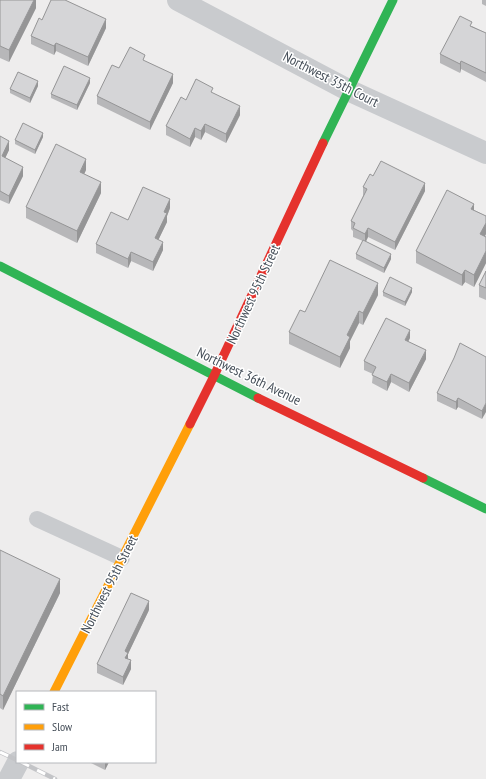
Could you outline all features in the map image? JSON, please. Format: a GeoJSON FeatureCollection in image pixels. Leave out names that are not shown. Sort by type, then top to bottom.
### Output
{"type":"FeatureCollection","features":[{"type":"Feature","properties":{"kind":"street","name":"Northwest 35th Court"},"geometry":{"type":"LineString","coordinates":[[178,0],[348,90],[486,153]]}},
{"type":"Feature","properties":{"kind":"street","name":"Northwest 95th Street"},"geometry":{"type":"LineString","coordinates":[[55,691],[214,376],[348,90],[393,0]]}},
{"type":"Feature","properties":{"kind":"street","name":"Northwest 36th Avenue"},"geometry":{"type":"LineString","coordinates":[[0,266],[214,376],[486,509]]}},
{"type":"Feature","properties":{"kind":"street"},"geometry":{"type":"LineString","coordinates":[[9,779],[17,763]]}},
{"type":"Feature","properties":{"kind":"lane"},"geometry":{"type":"LineString","coordinates":[[38,519],[122,558]]}},
{"type":"Feature","properties":{"kind":"building"},"geometry":{"type":"Polygon","coordinates":[[[0,0],[34,0],[9,50],[0,46],[0,0]]]}},
{"type":"Feature","properties":{"kind":"building"},"geometry":{"type":"Polygon","coordinates":[[[51,0],[65,0],[106,19],[88,57],[56,43],[54,46],[31,36],[39,18],[42,20],[51,0]]]}},
{"type":"Feature","properties":{"kind":"building"},"geometry":{"type":"Polygon","coordinates":[[[460,16],[472,22],[470,26],[486,33],[486,73],[461,61],[460,64],[440,54],[460,16]]]}},
{"type":"Feature","properties":{"kind":"building"},"geometry":{"type":"Polygon","coordinates":[[[130,47],[145,55],[143,60],[173,74],[150,122],[97,96],[112,65],[119,68],[130,47]]]}},
{"type":"Feature","properties":{"kind":"building"},"geometry":{"type":"Polygon","coordinates":[[[64,66],[90,78],[77,105],[51,94],[64,66]]]}},
{"type":"Feature","properties":{"kind":"building"},"geometry":{"type":"Polygon","coordinates":[[[18,72],[38,81],[30,98],[10,89],[18,72]]]}},
{"type":"Feature","properties":{"kind":"building"},"geometry":{"type":"Polygon","coordinates":[[[196,79],[213,88],[211,92],[240,106],[226,134],[205,124],[201,131],[195,128],[190,139],[166,126],[181,97],[186,100],[196,79]]]}},
{"type":"Feature","properties":{"kind":"building"},"geometry":{"type":"Polygon","coordinates":[[[23,123],[43,133],[35,150],[15,140],[23,123]]]}},
{"type":"Feature","properties":{"kind":"building"},"geometry":{"type":"Polygon","coordinates":[[[0,136],[9,141],[2,156],[23,167],[9,196],[0,191],[0,136]]]}},
{"type":"Feature","properties":{"kind":"building"},"geometry":{"type":"Polygon","coordinates":[[[56,144],[86,159],[80,172],[101,182],[77,231],[26,207],[56,144]]]}},
{"type":"Feature","properties":{"kind":"building"},"geometry":{"type":"Polygon","coordinates":[[[381,161],[425,183],[395,242],[368,228],[365,234],[353,228],[355,223],[351,221],[367,189],[363,187],[370,174],[373,176],[381,161]]]}},
{"type":"Feature","properties":{"kind":"building"},"geometry":{"type":"Polygon","coordinates":[[[143,187],[170,199],[164,212],[167,213],[155,238],[163,242],[153,262],[131,252],[128,259],[96,244],[111,212],[128,220],[143,187]]]}},
{"type":"Feature","properties":{"kind":"building"},"geometry":{"type":"Polygon","coordinates":[[[447,190],[474,204],[471,209],[486,216],[486,223],[480,234],[486,237],[486,251],[474,275],[465,270],[462,275],[416,251],[447,190]]]}},
{"type":"Feature","properties":{"kind":"building"},"geometry":{"type":"Polygon","coordinates":[[[363,240],[391,254],[384,268],[356,254],[363,240]]]}},
{"type":"Feature","properties":{"kind":"building"},"geometry":{"type":"Polygon","coordinates":[[[330,260],[378,283],[363,313],[359,311],[347,335],[350,337],[340,357],[289,332],[300,310],[305,312],[330,260]]]}},
{"type":"Feature","properties":{"kind":"building"},"geometry":{"type":"Polygon","coordinates":[[[486,271],[486,288],[479,285],[486,271]]]}},
{"type":"Feature","properties":{"kind":"building"},"geometry":{"type":"Polygon","coordinates":[[[390,277],[412,288],[405,302],[383,292],[390,277]]]}},
{"type":"Feature","properties":{"kind":"building"},"geometry":{"type":"Polygon","coordinates":[[[386,318],[410,330],[405,340],[426,350],[409,383],[391,374],[387,382],[372,375],[376,367],[364,361],[386,318]]]}},
{"type":"Feature","properties":{"kind":"building"},"geometry":{"type":"Polygon","coordinates":[[[460,343],[486,357],[486,403],[482,411],[458,398],[456,402],[437,393],[460,343]]]}},
{"type":"Feature","properties":{"kind":"building"},"geometry":{"type":"Polygon","coordinates":[[[0,550],[60,579],[3,696],[0,694],[0,550]]]}},
{"type":"Feature","properties":{"kind":"building"},"geometry":{"type":"Polygon","coordinates":[[[131,593],[149,601],[125,651],[128,653],[125,658],[131,660],[123,677],[97,664],[131,593]]]}},
{"type":"Feature","properties":{"kind":"railway"},"geometry":{"type":"LineString","coordinates":[[0,752],[16,760]]}},
{"type":"Feature","properties":{"kind":"railway"},"geometry":{"type":"LineString","coordinates":[[23,763],[55,779]]}},
{"type":"Feature","properties":{"kind":"traffic: fast"},"geometry":{"type":"LineString","coordinates":[[323,143],[393,0]]}},
{"type":"Feature","properties":{"kind":"traffic: fast"},"geometry":{"type":"LineString","coordinates":[[0,266],[258,398]]}},
{"type":"Feature","properties":{"kind":"traffic: fast"},"geometry":{"type":"LineString","coordinates":[[423,478],[486,509]]}},
{"type":"Feature","properties":{"kind":"traffic: slow"},"geometry":{"type":"LineString","coordinates":[[55,691],[190,424]]}},
{"type":"Feature","properties":{"kind":"traffic: jam"},"geometry":{"type":"LineString","coordinates":[[190,424],[323,143]]}},
{"type":"Feature","properties":{"kind":"traffic: jam"},"geometry":{"type":"LineString","coordinates":[[258,398],[423,478]]}}]}
